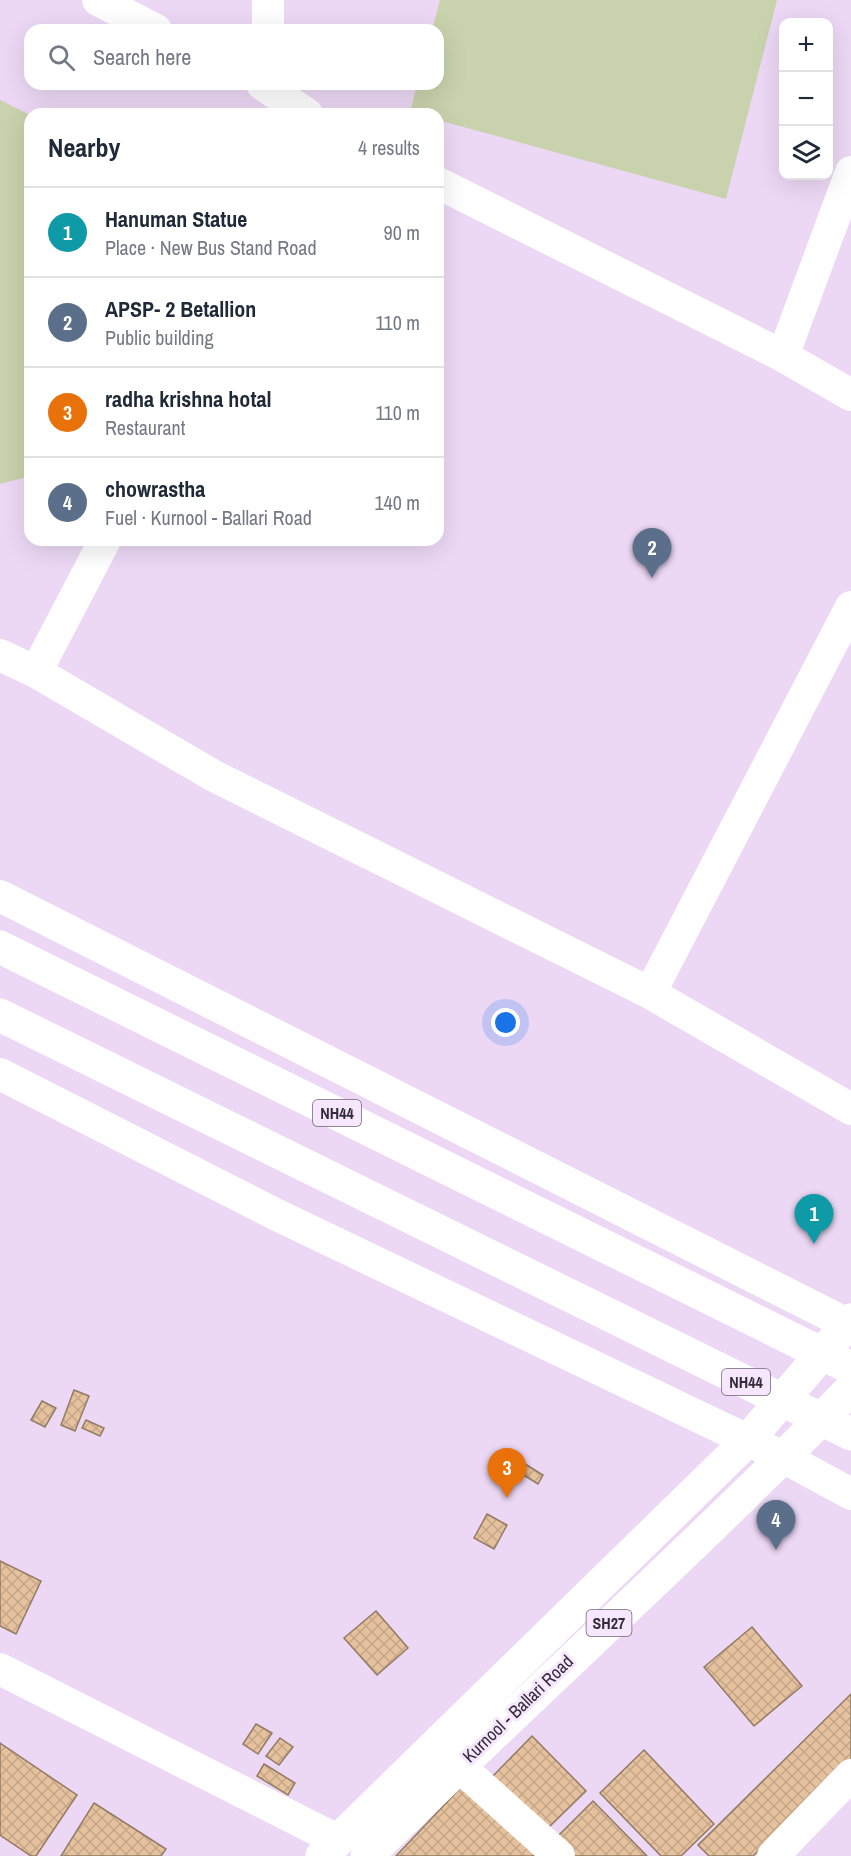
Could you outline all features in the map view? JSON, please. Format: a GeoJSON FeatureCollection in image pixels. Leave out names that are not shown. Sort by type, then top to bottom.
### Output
{"type":"FeatureCollection","features":[{"type":"Feature","properties":{"kind":"main road","name":"NH44"},"geometry":{"type":"LineString","coordinates":[[0,947],[851,1368]]}},
{"type":"Feature","properties":{"kind":"main road","name":"NH44"},"geometry":{"type":"LineString","coordinates":[[0,1016],[851,1434]]}},
{"type":"Feature","properties":{"kind":"main road","name":"SH27"},"geometry":{"type":"LineString","coordinates":[[747,1441],[850,1323]]}},
{"type":"Feature","properties":{"kind":"main road","name":"Kurnool - Ballari Road"},"geometry":{"type":"LineString","coordinates":[[367,1856],[851,1389]]}},
{"type":"Feature","properties":{"kind":"main road","name":"Kurnool - Ballari Road"},"geometry":{"type":"LineString","coordinates":[[330,1848],[747,1441]]}},
{"type":"Feature","properties":{"kind":"street"},"geometry":{"type":"LineString","coordinates":[[98,0],[144,24]]}},
{"type":"Feature","properties":{"kind":"street"},"geometry":{"type":"LineString","coordinates":[[268,0],[268,24]]}},
{"type":"Feature","properties":{"kind":"street"},"geometry":{"type":"LineString","coordinates":[[273,90],[299,108]]}},
{"type":"Feature","properties":{"kind":"street"},"geometry":{"type":"LineString","coordinates":[[783,356],[851,172]]}},
{"type":"Feature","properties":{"kind":"street"},"geometry":{"type":"LineString","coordinates":[[444,186],[783,356],[851,395]]}},
{"type":"Feature","properties":{"kind":"street"},"geometry":{"type":"LineString","coordinates":[[36,672],[102,546]]}},
{"type":"Feature","properties":{"kind":"street"},"geometry":{"type":"LineString","coordinates":[[650,993],[851,607]]}},
{"type":"Feature","properties":{"kind":"street"},"geometry":{"type":"LineString","coordinates":[[0,655],[36,672],[214,776],[650,993],[851,1109]]}},
{"type":"Feature","properties":{"kind":"street"},"geometry":{"type":"LineString","coordinates":[[0,896],[850,1323]]}},
{"type":"Feature","properties":{"kind":"street"},"geometry":{"type":"LineString","coordinates":[[0,1074],[277,1215],[783,1457],[851,1494]]}},
{"type":"Feature","properties":{"kind":"street"},"geometry":{"type":"LineString","coordinates":[[0,1669],[330,1848]]}},
{"type":"Feature","properties":{"kind":"street"},"geometry":{"type":"LineString","coordinates":[[459,1766],[559,1856]]}},
{"type":"Feature","properties":{"kind":"street"},"geometry":{"type":"LineString","coordinates":[[773,1856],[851,1775]]}},
{"type":"Feature","properties":{"kind":"green space"},"geometry":{"type":"Polygon","coordinates":[[[440,0],[777,0],[726,199],[444,122],[444,108],[411,108],[416,90],[444,90],[444,24],[434,24],[440,0]]]}},
{"type":"Feature","properties":{"kind":"green space"},"geometry":{"type":"Polygon","coordinates":[[[0,100],[24,112],[24,478],[0,484],[0,100]]]}},
{"type":"Feature","properties":{"kind":"building"},"geometry":{"type":"Polygon","coordinates":[[[74,1390],[89,1396],[75,1431],[61,1425],[74,1390]]]}},
{"type":"Feature","properties":{"kind":"building"},"geometry":{"type":"Polygon","coordinates":[[[42,1401],[56,1408],[45,1427],[31,1420],[42,1401]]]}},
{"type":"Feature","properties":{"kind":"building"},"geometry":{"type":"Polygon","coordinates":[[[86,1420],[104,1428],[100,1436],[82,1428],[86,1420]]]}},
{"type":"Feature","properties":{"kind":"building"},"geometry":{"type":"Polygon","coordinates":[[[525,1464],[543,1475],[538,1484],[520,1473],[525,1464]]]}},
{"type":"Feature","properties":{"kind":"building"},"geometry":{"type":"Polygon","coordinates":[[[487,1514],[507,1525],[494,1549],[474,1538],[487,1514]]]}},
{"type":"Feature","properties":{"kind":"building"},"geometry":{"type":"Polygon","coordinates":[[[0,1561],[41,1581],[16,1634],[0,1626],[0,1561]]]}},
{"type":"Feature","properties":{"kind":"building"},"geometry":{"type":"Polygon","coordinates":[[[376,1611],[408,1648],[377,1675],[344,1638],[376,1611]]]}},
{"type":"Feature","properties":{"kind":"building"},"geometry":{"type":"Polygon","coordinates":[[[752,1627],[802,1686],[754,1726],[704,1667],[752,1627]]]}},
{"type":"Feature","properties":{"kind":"building"},"geometry":{"type":"Polygon","coordinates":[[[851,1694],[851,1760],[753,1856],[709,1856],[698,1845],[851,1694]]]}},
{"type":"Feature","properties":{"kind":"building"},"geometry":{"type":"Polygon","coordinates":[[[256,1724],[272,1733],[258,1754],[243,1744],[256,1724]]]}},
{"type":"Feature","properties":{"kind":"building"},"geometry":{"type":"Polygon","coordinates":[[[532,1736],[586,1791],[545,1831],[492,1777],[532,1736]]]}},
{"type":"Feature","properties":{"kind":"building"},"geometry":{"type":"Polygon","coordinates":[[[280,1738],[293,1747],[279,1765],[266,1756],[280,1738]]]}},
{"type":"Feature","properties":{"kind":"building"},"geometry":{"type":"Polygon","coordinates":[[[0,1743],[77,1795],[36,1856],[31,1856],[0,1835],[0,1743]]]}},
{"type":"Feature","properties":{"kind":"building"},"geometry":{"type":"Polygon","coordinates":[[[644,1750],[714,1824],[681,1856],[661,1856],[600,1793],[644,1750]]]}},
{"type":"Feature","properties":{"kind":"building"},"geometry":{"type":"Polygon","coordinates":[[[264,1764],[295,1783],[288,1795],[257,1776],[264,1764]]]}},
{"type":"Feature","properties":{"kind":"building"},"geometry":{"type":"Polygon","coordinates":[[[465,1783],[543,1856],[396,1856],[465,1783]]]}},
{"type":"Feature","properties":{"kind":"building"},"geometry":{"type":"Polygon","coordinates":[[[593,1801],[647,1856],[575,1856],[557,1837],[593,1801]]]}},
{"type":"Feature","properties":{"kind":"building"},"geometry":{"type":"Polygon","coordinates":[[[94,1803],[166,1849],[161,1856],[61,1856],[94,1803]]]}},
{"type":"Feature","properties":{"kind":"place","name":"APSP- 2 Betallion"},"geometry":{"type":"Point","coordinates":[652,578]}},
{"type":"Feature","properties":{"kind":"place","name":"Hanuman Statue"},"geometry":{"type":"Point","coordinates":[814,1244]}},
{"type":"Feature","properties":{"kind":"place","name":"radha krishna hotal"},"geometry":{"type":"Point","coordinates":[507,1498]}},
{"type":"Feature","properties":{"kind":"place","name":"chowrastha"},"geometry":{"type":"Point","coordinates":[776,1550]}}]}
